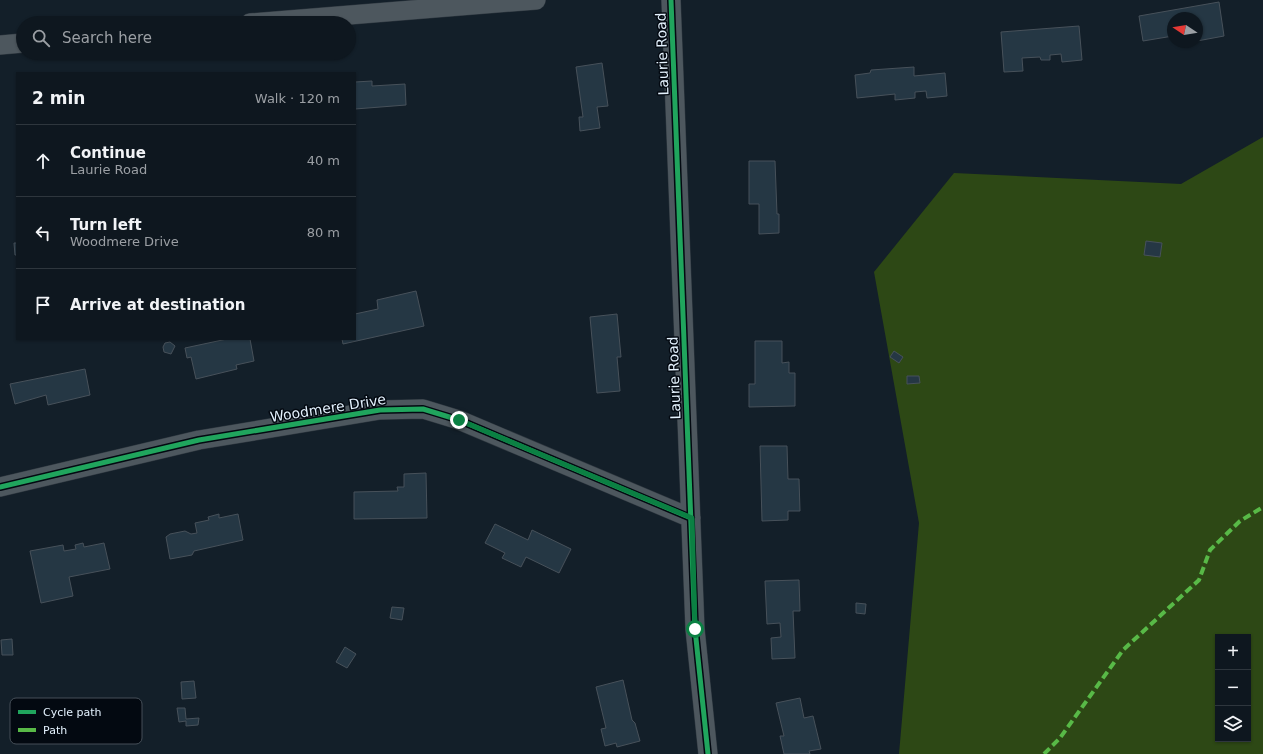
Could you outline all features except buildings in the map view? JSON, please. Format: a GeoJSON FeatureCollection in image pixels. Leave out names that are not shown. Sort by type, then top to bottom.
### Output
{"type":"FeatureCollection","features":[{"type":"Feature","properties":{"kind":"street"},"geometry":{"type":"LineString","coordinates":[[337,16],[536,0]]}},
{"type":"Feature","properties":{"kind":"street","name":"Laurie Road"},"geometry":{"type":"LineString","coordinates":[[671,0],[692,518],[695,629],[708,754]]}},
{"type":"Feature","properties":{"kind":"street"},"geometry":{"type":"LineString","coordinates":[[0,45],[16,44]]}},
{"type":"Feature","properties":{"kind":"street","name":"Woodmere Drive"},"geometry":{"type":"LineString","coordinates":[[0,487],[199,440],[380,410],[422,409],[459,420],[692,518]]}},
{"type":"Feature","properties":{"kind":"green space"},"geometry":{"type":"Polygon","coordinates":[[[1263,137],[1263,754],[899,754],[919,523],[874,272],[954,173],[1181,184],[1263,137]]]}},
{"type":"Feature","properties":{"kind":"marked path"},"geometry":{"type":"LineString","coordinates":[[1044,754],[1060,738],[1123,650],[1199,580],[1210,550],[1240,521],[1263,507]]}},
{"type":"Feature","properties":{"kind":"cycle path"},"geometry":{"type":"LineString","coordinates":[[671,0],[695,629],[708,754]]}},
{"type":"Feature","properties":{"kind":"cycle path"},"geometry":{"type":"LineString","coordinates":[[0,487],[199,440],[380,410],[423,409],[459,420],[691,518]]}},
{"type":"Feature","properties":{"kind":"route"},"geometry":{"type":"LineString","coordinates":[[459,420],[692,518],[695,629]]}}]}
